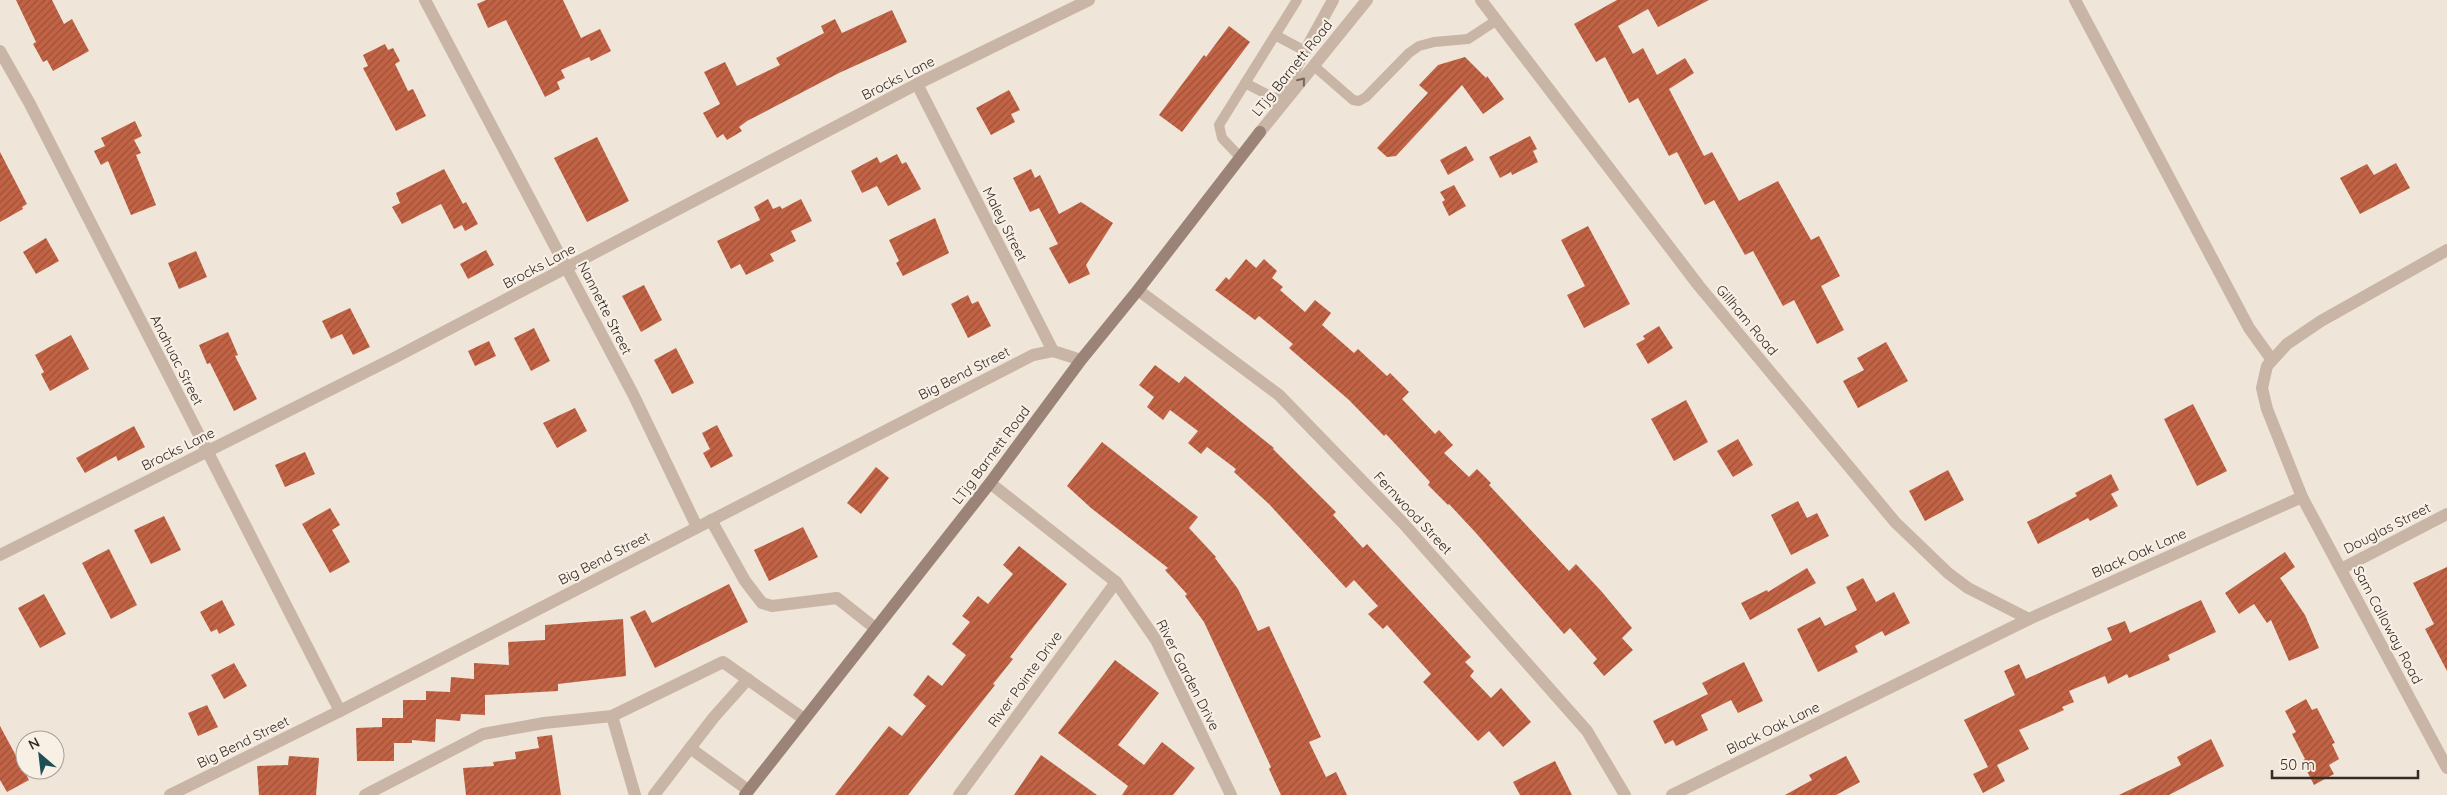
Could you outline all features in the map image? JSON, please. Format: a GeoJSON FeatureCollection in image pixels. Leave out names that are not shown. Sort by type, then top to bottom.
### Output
{"type":"FeatureCollection","features":[{"type":"Feature","properties":{"kind":"street","name":"Nannette Street"},"geometry":{"type":"LineString","coordinates":[[425,0],[633,394],[697,527]]}},
{"type":"Feature","properties":{"kind":"street","name":"Brocks Lane"},"geometry":{"type":"LineString","coordinates":[[0,554],[394,358],[917,84],[1089,0]]}},
{"type":"Feature","properties":{"kind":"street","name":"LTjg Barnett Road"},"geometry":{"type":"LineString","coordinates":[[1260,132],[1333,0]]}},
{"type":"Feature","properties":{"kind":"street","name":"LTjg Barnett Road"},"geometry":{"type":"LineString","coordinates":[[747,793],[990,484],[1081,360],[1138,290],[1240,157],[1367,0]]}},
{"type":"Feature","properties":{"kind":"street","name":"Gillham Road"},"geometry":{"type":"LineString","coordinates":[[1481,0],[1699,286],[1895,522],[1948,573],[1968,588],[2029,619]]}},
{"type":"Feature","properties":{"kind":"street"},"geometry":{"type":"LineString","coordinates":[[2075,0],[2249,328],[2272,360]]}},
{"type":"Feature","properties":{"kind":"street","name":"Anahuac Street"},"geometry":{"type":"LineString","coordinates":[[0,51],[30,104],[340,711]]}},
{"type":"Feature","properties":{"kind":"street","name":"Maley Street"},"geometry":{"type":"LineString","coordinates":[[917,84],[1053,351]]}},
{"type":"Feature","properties":{"kind":"street"},"geometry":{"type":"LineString","coordinates":[[2302,497],[2265,402],[2262,388],[2267,366],[2287,344],[2321,321],[2447,250]]}},
{"type":"Feature","properties":{"kind":"street","name":"Fernwood Street"},"geometry":{"type":"LineString","coordinates":[[1138,290],[1279,394],[1389,508],[1586,731],[1625,795]]}},
{"type":"Feature","properties":{"kind":"street"},"geometry":{"type":"LineString","coordinates":[[1053,351],[1081,360]]}},
{"type":"Feature","properties":{"kind":"street","name":"Big Bend Street"},"geometry":{"type":"LineString","coordinates":[[170,795],[340,711],[1033,355],[1053,351]]}},
{"type":"Feature","properties":{"kind":"street","name":"River Garden Drive"},"geometry":{"type":"LineString","coordinates":[[990,484],[1116,582],[1156,640],[1231,795]]}},
{"type":"Feature","properties":{"kind":"street","name":"Black Oak Lane"},"geometry":{"type":"LineString","coordinates":[[1672,795],[2029,619],[2302,497]]}},
{"type":"Feature","properties":{"kind":"street","name":"Sam Calloway Road"},"geometry":{"type":"LineString","coordinates":[[2302,497],[2447,768]]}},
{"type":"Feature","properties":{"kind":"street","name":"Douglas Street"},"geometry":{"type":"LineString","coordinates":[[2340,569],[2447,514]]}},
{"type":"Feature","properties":{"kind":"street"},"geometry":{"type":"LineString","coordinates":[[711,520],[745,581],[762,603],[772,606],[837,598],[875,628]]}},
{"type":"Feature","properties":{"kind":"street","name":"River Pointe Drive"},"geometry":{"type":"LineString","coordinates":[[959,795],[1116,582]]}},
{"type":"Feature","properties":{"kind":"street"},"geometry":{"type":"LineString","coordinates":[[365,795],[483,734],[544,723],[612,716],[723,662],[804,719]]}},
{"type":"Feature","properties":{"kind":"street"},"geometry":{"type":"LineString","coordinates":[[654,795],[714,716],[748,679]]}},
{"type":"Feature","properties":{"kind":"street"},"geometry":{"type":"LineString","coordinates":[[612,716],[635,795]]}},
{"type":"Feature","properties":{"kind":"street"},"geometry":{"type":"LineString","coordinates":[[690,748],[747,793]]}},
{"type":"Feature","properties":{"kind":"lane"},"geometry":{"type":"LineString","coordinates":[[1240,157],[1222,138],[1219,124],[1297,0]]}},
{"type":"Feature","properties":{"kind":"lane"},"geometry":{"type":"LineString","coordinates":[[1314,66],[1353,100],[1359,101],[1366,97],[1409,53],[1419,46],[1434,42],[1468,39],[1497,20]]}},
{"type":"Feature","properties":{"kind":"lane"},"geometry":{"type":"LineString","coordinates":[[1275,35],[1305,51]]}},
{"type":"Feature","properties":{"kind":"lane"},"geometry":{"type":"LineString","coordinates":[[1245,83],[1278,100]]}},
{"type":"Feature","properties":{"kind":"building"},"geometry":{"type":"Polygon","coordinates":[[[16,0],[52,0],[64,24],[72,19],[89,51],[53,71],[47,60],[43,62],[33,44],[36,42],[16,0]]]}},
{"type":"Feature","properties":{"kind":"building"},"geometry":{"type":"Polygon","coordinates":[[[486,0],[563,0],[581,38],[600,29],[611,51],[591,61],[589,57],[561,70],[565,78],[557,82],[560,89],[545,97],[506,20],[488,28],[477,4],[486,0]]]}},
{"type":"Feature","properties":{"kind":"building"},"geometry":{"type":"Polygon","coordinates":[[[1617,0],[1709,0],[1658,27],[1648,9],[1618,26],[1633,54],[1643,48],[1657,75],[1685,58],[1694,73],[1669,89],[1704,156],[1712,152],[1739,201],[1778,181],[1811,240],[1819,236],[1840,276],[1821,286],[1844,330],[1817,344],[1794,300],[1783,306],[1753,251],[1745,255],[1714,200],[1705,205],[1677,152],[1669,156],[1638,98],[1629,103],[1605,57],[1596,62],[1574,24],[1617,0]]]}},
{"type":"Feature","properties":{"kind":"building"},"geometry":{"type":"Polygon","coordinates":[[[892,10],[907,42],[839,73],[747,121],[739,127],[742,131],[727,140],[723,134],[717,138],[703,113],[720,104],[704,72],[725,62],[737,86],[780,65],[776,58],[824,33],[821,26],[835,19],[842,33],[892,10]]]}},
{"type":"Feature","properties":{"kind":"building"},"geometry":{"type":"Polygon","coordinates":[[[1229,26],[1250,42],[1182,132],[1159,115],[1204,55],[1206,57],[1229,26]]]}},
{"type":"Feature","properties":{"kind":"building"},"geometry":{"type":"Polygon","coordinates":[[[385,44],[388,50],[393,48],[400,61],[395,64],[408,91],[413,89],[426,116],[396,131],[363,68],[368,66],[363,55],[385,44]]]}},
{"type":"Feature","properties":{"kind":"building"},"geometry":{"type":"Polygon","coordinates":[[[1465,57],[1486,78],[1487,76],[1504,99],[1483,114],[1462,85],[1396,156],[1387,157],[1377,148],[1428,93],[1419,85],[1438,65],[1465,57]]]}},
{"type":"Feature","properties":{"kind":"building"},"geometry":{"type":"Polygon","coordinates":[[[1009,90],[1020,110],[1011,114],[1015,122],[991,135],[976,108],[1009,90]]]}},
{"type":"Feature","properties":{"kind":"building"},"geometry":{"type":"Polygon","coordinates":[[[135,121],[142,136],[134,140],[141,153],[136,155],[156,205],[131,215],[108,161],[101,165],[94,151],[105,146],[101,138],[135,121]]]}},
{"type":"Feature","properties":{"kind":"building"},"geometry":{"type":"Polygon","coordinates":[[[1530,136],[1537,149],[1533,151],[1538,162],[1512,175],[1511,172],[1500,178],[1489,157],[1530,136]]]}},
{"type":"Feature","properties":{"kind":"building"},"geometry":{"type":"Polygon","coordinates":[[[597,137],[629,201],[587,222],[554,158],[597,137]]]}},
{"type":"Feature","properties":{"kind":"building"},"geometry":{"type":"Polygon","coordinates":[[[1466,146],[1474,160],[1448,175],[1440,160],[1466,146]]]}},
{"type":"Feature","properties":{"kind":"building"},"geometry":{"type":"Polygon","coordinates":[[[0,152],[27,204],[22,207],[23,209],[0,222],[0,152]]]}},
{"type":"Feature","properties":{"kind":"building"},"geometry":{"type":"Polygon","coordinates":[[[897,154],[902,164],[906,162],[921,189],[888,206],[877,186],[862,193],[851,171],[877,157],[880,163],[897,154]]]}},
{"type":"Feature","properties":{"kind":"building"},"geometry":{"type":"Polygon","coordinates":[[[2396,163],[2410,188],[2360,214],[2340,178],[2367,164],[2374,175],[2396,163]]]}},
{"type":"Feature","properties":{"kind":"building"},"geometry":{"type":"Polygon","coordinates":[[[444,169],[463,204],[466,202],[478,224],[465,231],[462,225],[454,229],[441,204],[402,224],[392,207],[400,203],[396,193],[444,169]]]}},
{"type":"Feature","properties":{"kind":"building"},"geometry":{"type":"Polygon","coordinates":[[[1031,169],[1035,178],[1040,175],[1059,214],[1081,202],[1113,223],[1086,265],[1090,274],[1069,284],[1049,248],[1058,244],[1039,208],[1030,212],[1013,178],[1031,169]]]}},
{"type":"Feature","properties":{"kind":"building"},"geometry":{"type":"Polygon","coordinates":[[[1454,185],[1466,206],[1449,216],[1442,202],[1445,200],[1440,192],[1454,185]]]}},
{"type":"Feature","properties":{"kind":"building"},"geometry":{"type":"Polygon","coordinates":[[[768,199],[773,209],[780,206],[782,209],[801,199],[812,221],[791,231],[796,241],[770,254],[774,261],[746,275],[740,264],[731,269],[717,241],[760,220],[754,207],[768,199]]]}},
{"type":"Feature","properties":{"kind":"building"},"geometry":{"type":"Polygon","coordinates":[[[935,218],[949,253],[903,276],[896,263],[899,261],[889,240],[935,218]]]}},
{"type":"Feature","properties":{"kind":"building"},"geometry":{"type":"Polygon","coordinates":[[[1588,226],[1630,304],[1584,328],[1567,295],[1585,286],[1561,240],[1588,226]]]}},
{"type":"Feature","properties":{"kind":"building"},"geometry":{"type":"Polygon","coordinates":[[[46,238],[59,261],[36,274],[23,252],[46,238]]]}},
{"type":"Feature","properties":{"kind":"building"},"geometry":{"type":"Polygon","coordinates":[[[486,250],[494,265],[468,279],[460,264],[486,250]]]}},
{"type":"Feature","properties":{"kind":"building"},"geometry":{"type":"Polygon","coordinates":[[[196,251],[207,277],[179,289],[168,263],[196,251]]]}},
{"type":"Feature","properties":{"kind":"building"},"geometry":{"type":"Polygon","coordinates":[[[1246,259],[1256,268],[1264,259],[1277,271],[1272,278],[1283,287],[1280,290],[1305,312],[1315,300],[1331,313],[1322,325],[1354,353],[1358,349],[1387,376],[1390,373],[1409,392],[1402,399],[1435,434],[1439,430],[1453,445],[1444,453],[1469,477],[1477,469],[1491,483],[1489,485],[1569,571],[1576,564],[1602,592],[1632,628],[1622,638],[1633,650],[1604,676],[1593,663],[1597,659],[1570,628],[1564,634],[1476,533],[1428,485],[1430,482],[1386,434],[1384,436],[1349,400],[1289,348],[1293,344],[1259,316],[1255,320],[1215,290],[1226,277],[1229,280],[1246,259]]]}},
{"type":"Feature","properties":{"kind":"building"},"geometry":{"type":"Polygon","coordinates":[[[644,285],[662,320],[641,332],[622,296],[644,285]]]}},
{"type":"Feature","properties":{"kind":"building"},"geometry":{"type":"Polygon","coordinates":[[[968,295],[972,304],[978,301],[991,326],[968,338],[951,304],[968,295]]]}},
{"type":"Feature","properties":{"kind":"building"},"geometry":{"type":"Polygon","coordinates":[[[350,308],[370,347],[353,355],[342,334],[331,339],[322,321],[350,308]]]}},
{"type":"Feature","properties":{"kind":"building"},"geometry":{"type":"Polygon","coordinates":[[[1659,326],[1673,348],[1648,364],[1636,344],[1645,339],[1643,336],[1659,326]]]}},
{"type":"Feature","properties":{"kind":"building"},"geometry":{"type":"Polygon","coordinates":[[[534,328],[550,361],[531,371],[514,338],[534,328]]]}},
{"type":"Feature","properties":{"kind":"building"},"geometry":{"type":"Polygon","coordinates":[[[228,332],[238,355],[235,356],[257,399],[234,411],[210,363],[207,364],[199,345],[228,332]]]}},
{"type":"Feature","properties":{"kind":"building"},"geometry":{"type":"Polygon","coordinates":[[[71,335],[89,369],[50,391],[41,374],[44,372],[35,355],[71,335]]]}},
{"type":"Feature","properties":{"kind":"building"},"geometry":{"type":"Polygon","coordinates":[[[489,341],[496,356],[475,366],[468,351],[489,341]]]}},
{"type":"Feature","properties":{"kind":"building"},"geometry":{"type":"Polygon","coordinates":[[[1886,342],[1908,381],[1858,408],[1843,381],[1864,370],[1857,358],[1886,342]]]}},
{"type":"Feature","properties":{"kind":"building"},"geometry":{"type":"Polygon","coordinates":[[[676,348],[694,383],[672,394],[654,360],[676,348]]]}},
{"type":"Feature","properties":{"kind":"building"},"geometry":{"type":"Polygon","coordinates":[[[1155,365],[1179,383],[1185,376],[1274,448],[1336,512],[1333,515],[1363,548],[1367,544],[1471,657],[1465,662],[1474,671],[1470,676],[1491,698],[1501,688],[1531,722],[1503,747],[1489,731],[1478,741],[1423,682],[1431,674],[1387,625],[1383,629],[1368,614],[1378,606],[1354,580],[1346,588],[1269,504],[1234,472],[1236,469],[1207,447],[1201,454],[1188,443],[1198,431],[1170,410],[1163,420],[1147,407],[1154,397],[1139,385],[1155,365]]]}},
{"type":"Feature","properties":{"kind":"building"},"geometry":{"type":"Polygon","coordinates":[[[1686,400],[1708,442],[1674,461],[1651,419],[1686,400]]]}},
{"type":"Feature","properties":{"kind":"building"},"geometry":{"type":"Polygon","coordinates":[[[2193,404],[2227,471],[2197,486],[2164,419],[2193,404]]]}},
{"type":"Feature","properties":{"kind":"building"},"geometry":{"type":"Polygon","coordinates":[[[575,408],[587,431],[557,448],[543,423],[575,408]]]}},
{"type":"Feature","properties":{"kind":"building"},"geometry":{"type":"Polygon","coordinates":[[[717,425],[733,456],[711,468],[703,453],[710,449],[702,433],[717,425]]]}},
{"type":"Feature","properties":{"kind":"building"},"geometry":{"type":"Polygon","coordinates":[[[134,426],[145,447],[118,461],[116,456],[85,473],[76,458],[134,426]]]}},
{"type":"Feature","properties":{"kind":"building"},"geometry":{"type":"Polygon","coordinates":[[[1738,439],[1753,465],[1733,477],[1717,451],[1738,439]]]}},
{"type":"Feature","properties":{"kind":"building"},"geometry":{"type":"Polygon","coordinates":[[[1102,442],[1198,517],[1189,528],[1216,557],[1238,589],[1258,631],[1269,626],[1321,737],[1309,742],[1326,777],[1336,772],[1347,795],[1281,795],[1269,769],[1271,767],[1204,622],[1185,596],[1187,594],[1165,570],[1168,568],[1091,508],[1067,486],[1102,442]]]}},
{"type":"Feature","properties":{"kind":"building"},"geometry":{"type":"Polygon","coordinates":[[[305,452],[315,474],[285,487],[275,465],[305,452]]]}},
{"type":"Feature","properties":{"kind":"building"},"geometry":{"type":"Polygon","coordinates":[[[876,467],[889,478],[861,514],[847,503],[876,467]]]}},
{"type":"Feature","properties":{"kind":"building"},"geometry":{"type":"Polygon","coordinates":[[[1948,470],[1964,500],[1925,521],[1909,491],[1948,470]]]}},
{"type":"Feature","properties":{"kind":"building"},"geometry":{"type":"Polygon","coordinates":[[[2111,474],[2119,490],[2111,494],[2118,506],[2090,521],[2088,518],[2038,544],[2027,522],[2077,496],[2075,493],[2111,474]]]}},
{"type":"Feature","properties":{"kind":"building"},"geometry":{"type":"Polygon","coordinates":[[[1798,501],[1807,518],[1817,513],[1829,536],[1791,555],[1771,515],[1798,501]]]}},
{"type":"Feature","properties":{"kind":"building"},"geometry":{"type":"Polygon","coordinates":[[[330,508],[340,525],[332,530],[350,562],[330,573],[302,524],[330,508]]]}},
{"type":"Feature","properties":{"kind":"building"},"geometry":{"type":"Polygon","coordinates":[[[164,516],[181,550],[151,564],[134,530],[164,516]]]}},
{"type":"Feature","properties":{"kind":"building"},"geometry":{"type":"Polygon","coordinates":[[[803,527],[818,557],[769,581],[754,550],[803,527]]]}},
{"type":"Feature","properties":{"kind":"building"},"geometry":{"type":"Polygon","coordinates":[[[1019,546],[1067,584],[1010,657],[1013,659],[993,684],[995,685],[908,795],[835,795],[889,726],[902,736],[926,706],[913,695],[928,675],[942,686],[966,655],[952,644],[970,622],[962,616],[978,596],[988,604],[1013,574],[1003,565],[1019,546]]]}},
{"type":"Feature","properties":{"kind":"building"},"geometry":{"type":"Polygon","coordinates":[[[109,549],[137,605],[111,619],[82,563],[109,549]]]}},
{"type":"Feature","properties":{"kind":"building"},"geometry":{"type":"Polygon","coordinates":[[[2285,552],[2295,567],[2280,578],[2305,615],[2319,648],[2289,661],[2271,620],[2267,623],[2254,604],[2239,614],[2225,593],[2285,552]]]}},
{"type":"Feature","properties":{"kind":"building"},"geometry":{"type":"Polygon","coordinates":[[[2447,567],[2447,671],[2425,629],[2434,624],[2413,583],[2447,567]]]}},
{"type":"Feature","properties":{"kind":"building"},"geometry":{"type":"Polygon","coordinates":[[[1807,568],[1816,583],[1750,620],[1741,603],[1767,590],[1768,592],[1807,568]]]}},
{"type":"Feature","properties":{"kind":"building"},"geometry":{"type":"Polygon","coordinates":[[[1863,578],[1876,602],[1894,592],[1910,623],[1885,636],[1882,631],[1855,646],[1858,652],[1818,672],[1797,629],[1820,617],[1825,626],[1857,610],[1846,587],[1863,578]]]}},
{"type":"Feature","properties":{"kind":"building"},"geometry":{"type":"Polygon","coordinates":[[[729,584],[748,622],[655,668],[630,617],[645,610],[652,623],[729,584]]]}},
{"type":"Feature","properties":{"kind":"building"},"geometry":{"type":"Polygon","coordinates":[[[44,594],[66,634],[40,648],[18,608],[44,594]]]}},
{"type":"Feature","properties":{"kind":"building"},"geometry":{"type":"Polygon","coordinates":[[[222,600],[235,625],[219,634],[217,629],[211,632],[200,612],[222,600]]]}},
{"type":"Feature","properties":{"kind":"building"},"geometry":{"type":"Polygon","coordinates":[[[2201,600],[2216,632],[2168,655],[2170,660],[2129,678],[2127,674],[2108,684],[2105,676],[2069,691],[2074,702],[2062,707],[2064,710],[2019,730],[2029,749],[1997,765],[2005,781],[1983,793],[1973,774],[1988,767],[1964,720],[2015,695],[2004,671],[2019,664],[2026,679],[2112,640],[2107,628],[2125,621],[2130,633],[2201,600]]]}},
{"type":"Feature","properties":{"kind":"building"},"geometry":{"type":"Polygon","coordinates":[[[623,619],[626,676],[558,684],[558,691],[485,695],[485,715],[461,714],[460,721],[436,719],[435,742],[412,740],[412,743],[394,743],[394,761],[357,761],[356,728],[382,727],[382,718],[403,718],[403,700],[426,700],[426,691],[450,692],[451,677],[474,679],[474,663],[509,665],[508,642],[545,640],[545,625],[623,619]]]}},
{"type":"Feature","properties":{"kind":"building"},"geometry":{"type":"Polygon","coordinates":[[[1115,660],[1159,693],[1118,745],[1144,765],[1162,742],[1195,768],[1173,795],[1122,795],[1128,786],[1058,733],[1115,660]]]}},
{"type":"Feature","properties":{"kind":"building"},"geometry":{"type":"Polygon","coordinates":[[[1744,662],[1763,701],[1738,713],[1731,700],[1701,715],[1708,730],[1676,746],[1673,740],[1665,744],[1653,721],[1708,694],[1702,683],[1744,662]]]}},
{"type":"Feature","properties":{"kind":"building"},"geometry":{"type":"Polygon","coordinates":[[[234,663],[247,686],[224,699],[211,675],[234,663]]]}},
{"type":"Feature","properties":{"kind":"building"},"geometry":{"type":"Polygon","coordinates":[[[2306,699],[2312,710],[2317,708],[2335,743],[2332,744],[2339,759],[2329,765],[2334,774],[2314,785],[2302,761],[2305,759],[2292,734],[2296,732],[2285,711],[2306,699]]]}},
{"type":"Feature","properties":{"kind":"building"},"geometry":{"type":"Polygon","coordinates":[[[207,705],[218,727],[198,736],[188,713],[207,705]]]}},
{"type":"Feature","properties":{"kind":"building"},"geometry":{"type":"Polygon","coordinates":[[[0,726],[15,754],[15,780],[29,780],[7,792],[0,780],[0,726]]]}},
{"type":"Feature","properties":{"kind":"building"},"geometry":{"type":"Polygon","coordinates":[[[552,735],[561,795],[466,795],[463,768],[494,766],[493,762],[516,759],[515,752],[539,748],[537,737],[552,735]]]}},
{"type":"Feature","properties":{"kind":"building"},"geometry":{"type":"Polygon","coordinates":[[[2211,739],[2224,766],[2169,795],[2119,795],[2181,765],[2177,757],[2211,739]]]}},
{"type":"Feature","properties":{"kind":"building"},"geometry":{"type":"Polygon","coordinates":[[[1041,755],[1097,795],[1014,795],[1041,755]]]}},
{"type":"Feature","properties":{"kind":"building"},"geometry":{"type":"Polygon","coordinates":[[[289,756],[319,758],[316,795],[259,795],[257,766],[288,765],[289,756]]]}},
{"type":"Feature","properties":{"kind":"building"},"geometry":{"type":"Polygon","coordinates":[[[1846,756],[1860,782],[1836,795],[1785,795],[1812,780],[1809,775],[1846,756]]]}},
{"type":"Feature","properties":{"kind":"building"},"geometry":{"type":"Polygon","coordinates":[[[1555,761],[1572,795],[1520,795],[1513,782],[1555,761]]]}}]}
